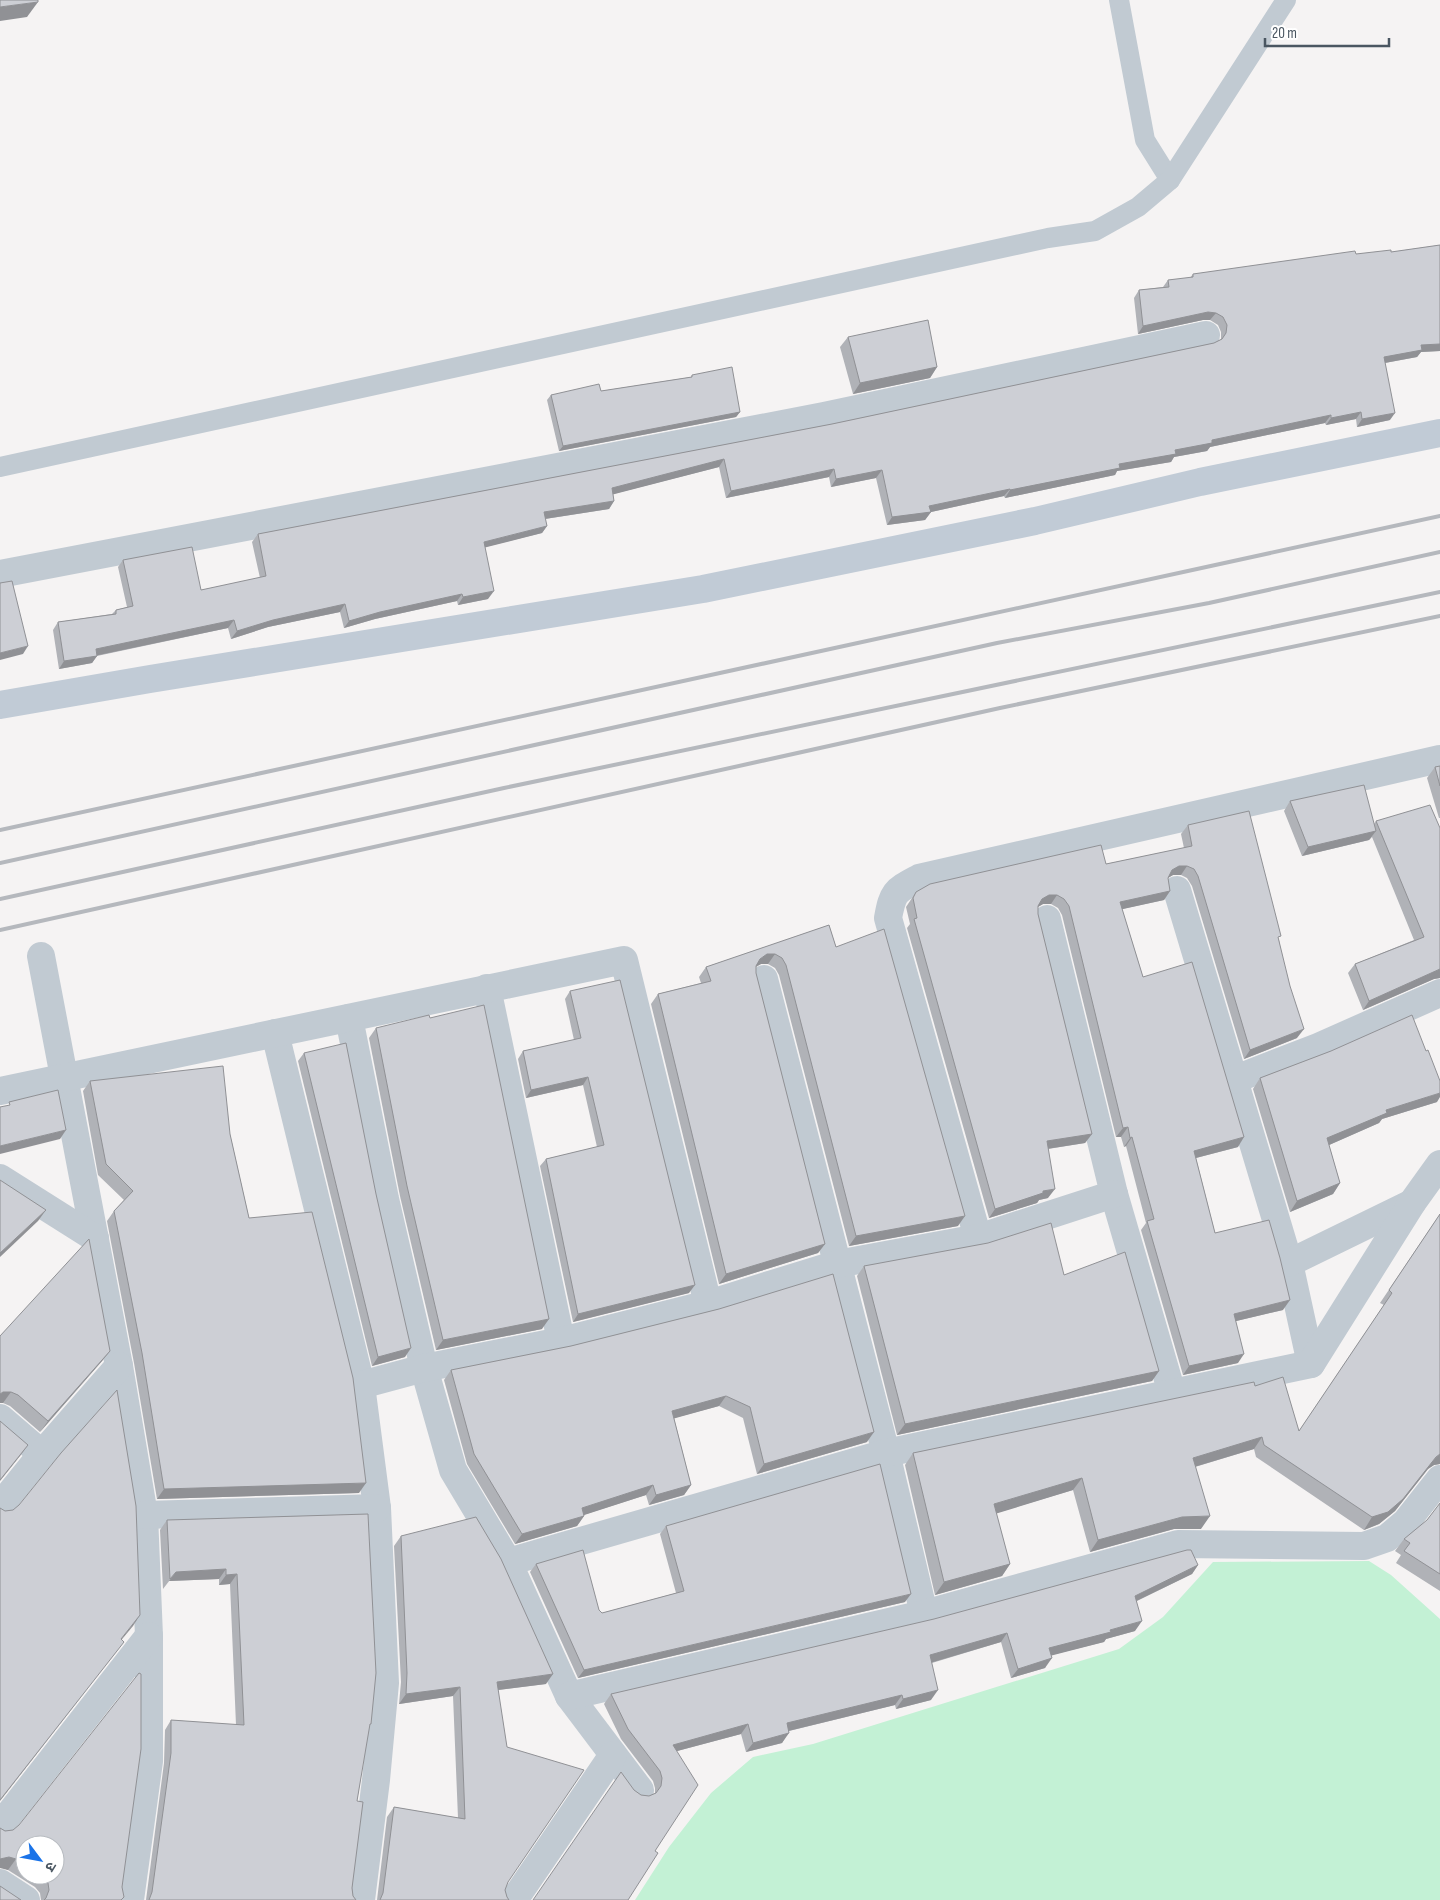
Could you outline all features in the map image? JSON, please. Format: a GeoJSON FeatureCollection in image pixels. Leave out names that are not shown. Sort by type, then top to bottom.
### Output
{"type":"FeatureCollection","features":[{"type":"Feature","properties":{"kind":"street"},"geometry":{"type":"LineString","coordinates":[[0,574],[824,416],[1206,335]]}},
{"type":"Feature","properties":{"kind":"street"},"geometry":{"type":"LineString","coordinates":[[0,705],[160,677],[703,589],[1035,521],[1200,482],[1440,433]]}},
{"type":"Feature","properties":{"kind":"street"},"geometry":{"type":"LineString","coordinates":[[978,1238],[888,918],[892,898],[902,888],[919,878],[1440,759]]}},
{"type":"Feature","properties":{"kind":"street"},"geometry":{"type":"LineString","coordinates":[[1177,890],[1290,1263],[1311,1364]]}},
{"type":"Feature","properties":{"kind":"street"},"geometry":{"type":"LineString","coordinates":[[1046,919],[1114,1194],[1172,1393]]}},
{"type":"Feature","properties":{"kind":"street"},"geometry":{"type":"LineString","coordinates":[[41,956],[119,1366],[144,1516],[149,1636],[149,1761],[130,1900]]}},
{"type":"Feature","properties":{"kind":"street"},"geometry":{"type":"LineString","coordinates":[[0,1090],[624,960],[708,1304]]}},
{"type":"Feature","properties":{"kind":"street"},"geometry":{"type":"LineString","coordinates":[[764,979],[886,1453],[924,1614]]}},
{"type":"Feature","properties":{"kind":"street"},"geometry":{"type":"LineString","coordinates":[[487,988],[560,1341]]}},
{"type":"Feature","properties":{"kind":"street"},"geometry":{"type":"LineString","coordinates":[[1233,1080],[1318,1046],[1440,992]]}},
{"type":"Feature","properties":{"kind":"street"},"geometry":{"type":"LineString","coordinates":[[349,1018],[385,1199],[424,1368],[453,1470],[508,1562],[569,1696],[640,1790]]}},
{"type":"Feature","properties":{"kind":"street"},"geometry":{"type":"LineString","coordinates":[[275,1033],[362,1384],[377,1508],[385,1683],[376,1780],[360,1900]]}},
{"type":"Feature","properties":{"kind":"street"},"geometry":{"type":"LineString","coordinates":[[508,1562],[886,1453],[1311,1364],[1412,1203],[1440,1164]]}},
{"type":"Feature","properties":{"kind":"street"},"geometry":{"type":"LineString","coordinates":[[0,1178],[95,1238]]}},
{"type":"Feature","properties":{"kind":"street"},"geometry":{"type":"LineString","coordinates":[[362,1384],[424,1368],[560,1341],[708,1304],[837,1264],[978,1238],[1114,1194]]}},
{"type":"Feature","properties":{"kind":"street"},"geometry":{"type":"LineString","coordinates":[[1290,1263],[1412,1203]]}},
{"type":"Feature","properties":{"kind":"street"},"geometry":{"type":"LineString","coordinates":[[0,1506],[42,1454],[119,1366]]}},
{"type":"Feature","properties":{"kind":"street"},"geometry":{"type":"LineString","coordinates":[[0,1418],[42,1454]]}},
{"type":"Feature","properties":{"kind":"street"},"geometry":{"type":"LineString","coordinates":[[569,1696],[924,1614],[1178,1544],[1364,1546],[1387,1538],[1406,1522],[1440,1480]]}},
{"type":"Feature","properties":{"kind":"street"},"geometry":{"type":"LineString","coordinates":[[144,1516],[377,1508]]}},
{"type":"Feature","properties":{"kind":"street"},"geometry":{"type":"LineString","coordinates":[[0,1826],[149,1636]]}},
{"type":"Feature","properties":{"kind":"street"},"geometry":{"type":"LineString","coordinates":[[514,1900],[613,1755]]}},
{"type":"Feature","properties":{"kind":"street"},"geometry":{"type":"LineString","coordinates":[[0,1883],[26,1900]]}},
{"type":"Feature","properties":{"kind":"lane"},"geometry":{"type":"LineString","coordinates":[[1119,0],[1146,140],[1170,180]]}},
{"type":"Feature","properties":{"kind":"lane"},"geometry":{"type":"LineString","coordinates":[[0,467],[1039,240],[1095,231],[1138,207],[1170,180],[1286,0]]}},
{"type":"Feature","properties":{"kind":"green space"},"geometry":{"type":"Polygon","coordinates":[[[1369,1561],[1391,1575],[1440,1619],[1440,1900],[635,1900],[669,1847],[711,1793],[753,1757],[813,1744],[1119,1649],[1163,1617],[1213,1562],[1369,1561]]]}},
{"type":"Feature","properties":{"kind":"building"},"geometry":{"type":"Polygon","coordinates":[[[0,0],[38,0],[38,2],[0,7],[0,0]]]}},
{"type":"Feature","properties":{"kind":"building"},"geometry":{"type":"Polygon","coordinates":[[[1440,245],[1440,344],[1421,345],[1422,350],[1384,357],[1395,413],[1362,419],[1361,412],[1331,418],[1331,415],[1212,440],[1212,443],[1175,450],[1176,454],[1119,464],[1120,468],[929,506],[931,512],[892,517],[882,470],[836,479],[834,469],[731,491],[724,459],[612,488],[614,501],[544,512],[547,526],[484,542],[494,591],[463,597],[462,594],[380,612],[349,621],[345,604],[273,620],[237,631],[234,620],[96,649],[97,656],[64,661],[58,622],[116,614],[116,610],[133,606],[123,560],[192,547],[201,590],[266,576],[258,534],[832,424],[1214,343],[1222,339],[1226,333],[1227,325],[1223,317],[1216,313],[1208,312],[1143,326],[1139,290],[1169,287],[1168,280],[1193,277],[1193,274],[1355,251],[1356,254],[1391,250],[1391,252],[1440,245]]]}},
{"type":"Feature","properties":{"kind":"building"},"geometry":{"type":"Polygon","coordinates":[[[928,320],[937,367],[860,383],[848,337],[928,320]]]}},
{"type":"Feature","properties":{"kind":"building"},"geometry":{"type":"Polygon","coordinates":[[[732,367],[740,412],[563,446],[551,395],[599,384],[601,391],[692,377],[692,375],[732,367]]]}},
{"type":"Feature","properties":{"kind":"building"},"geometry":{"type":"Polygon","coordinates":[[[12,581],[28,646],[0,653],[0,583],[12,581]]]}},
{"type":"Feature","properties":{"kind":"building"},"geometry":{"type":"Polygon","coordinates":[[[1440,766],[1440,786],[1435,767],[1440,766]]]}},
{"type":"Feature","properties":{"kind":"building"},"geometry":{"type":"Polygon","coordinates":[[[1364,785],[1376,831],[1308,847],[1290,801],[1364,785]]]}},
{"type":"Feature","properties":{"kind":"building"},"geometry":{"type":"Polygon","coordinates":[[[1430,805],[1440,828],[1440,969],[1369,1001],[1355,964],[1424,937],[1376,821],[1430,805]]]}},
{"type":"Feature","properties":{"kind":"building"},"geometry":{"type":"Polygon","coordinates":[[[1249,811],[1281,936],[1278,937],[1290,986],[1304,1029],[1250,1050],[1198,876],[1194,869],[1187,866],[1179,866],[1172,870],[1168,878],[1170,891],[1120,902],[1143,977],[1192,962],[1244,1137],[1194,1151],[1215,1233],[1269,1220],[1290,1300],[1234,1314],[1244,1354],[1189,1366],[1147,1221],[1154,1219],[1132,1137],[1130,1138],[1128,1127],[1123,1128],[1069,906],[1064,899],[1057,895],[1049,895],[1042,899],[1038,906],[1038,914],[1092,1134],[1047,1141],[1055,1189],[1043,1191],[1043,1193],[995,1209],[914,919],[917,918],[913,898],[916,892],[930,884],[1101,845],[1106,864],[1192,846],[1188,825],[1249,811]]]}},
{"type":"Feature","properties":{"kind":"building"},"geometry":{"type":"Polygon","coordinates":[[[829,925],[836,947],[884,929],[965,1216],[856,1236],[786,965],[782,958],[775,954],[767,954],[760,959],[756,966],[756,973],[825,1244],[726,1274],[658,994],[711,981],[706,967],[829,925]]]}},
{"type":"Feature","properties":{"kind":"building"},"geometry":{"type":"Polygon","coordinates":[[[620,980],[695,1285],[578,1314],[546,1159],[604,1145],[588,1077],[531,1090],[523,1051],[581,1038],[570,991],[620,980]]]}},
{"type":"Feature","properties":{"kind":"building"},"geometry":{"type":"Polygon","coordinates":[[[484,1005],[549,1319],[443,1340],[407,1186],[376,1028],[429,1015],[430,1018],[484,1005]]]}},
{"type":"Feature","properties":{"kind":"building"},"geometry":{"type":"Polygon","coordinates":[[[1412,1015],[1440,1081],[1440,1093],[1386,1110],[1387,1113],[1327,1138],[1340,1183],[1297,1201],[1260,1078],[1331,1051],[1412,1015]]]}},
{"type":"Feature","properties":{"kind":"building"},"geometry":{"type":"Polygon","coordinates":[[[346,1043],[376,1194],[411,1348],[378,1357],[304,1053],[346,1043]]]}},
{"type":"Feature","properties":{"kind":"building"},"geometry":{"type":"Polygon","coordinates":[[[223,1066],[230,1134],[249,1218],[312,1212],[353,1378],[366,1483],[164,1489],[142,1353],[114,1211],[133,1191],[106,1164],[90,1081],[223,1066]]]}},
{"type":"Feature","properties":{"kind":"building"},"geometry":{"type":"Polygon","coordinates":[[[58,1090],[66,1130],[0,1146],[0,1107],[10,1105],[9,1102],[58,1090]]]}},
{"type":"Feature","properties":{"kind":"building"},"geometry":{"type":"Polygon","coordinates":[[[0,1180],[46,1210],[0,1253],[0,1180]]]}},
{"type":"Feature","properties":{"kind":"building"},"geometry":{"type":"Polygon","coordinates":[[[1440,1214],[1440,1454],[1403,1499],[1388,1512],[1372,1517],[1264,1445],[1262,1437],[1193,1458],[1210,1516],[1182,1517],[1098,1540],[1082,1478],[994,1504],[1010,1564],[944,1582],[913,1453],[1254,1382],[1255,1386],[1283,1377],[1299,1431],[1392,1293],[1389,1290],[1440,1214]]]}},
{"type":"Feature","properties":{"kind":"building"},"geometry":{"type":"Polygon","coordinates":[[[1051,1223],[1064,1275],[1125,1252],[1159,1371],[905,1424],[864,1266],[988,1243],[1051,1223]]]}},
{"type":"Feature","properties":{"kind":"building"},"geometry":{"type":"Polygon","coordinates":[[[89,1239],[110,1351],[48,1421],[18,1395],[11,1392],[0,1394],[0,1336],[89,1239]]]}},
{"type":"Feature","properties":{"kind":"building"},"geometry":{"type":"Polygon","coordinates":[[[833,1274],[874,1432],[764,1464],[750,1407],[726,1396],[672,1411],[691,1485],[656,1495],[653,1485],[582,1508],[584,1516],[522,1534],[474,1454],[451,1370],[571,1346],[719,1309],[833,1274]]]}},
{"type":"Feature","properties":{"kind":"building"},"geometry":{"type":"Polygon","coordinates":[[[117,1390],[136,1506],[140,1615],[121,1639],[124,1642],[0,1800],[0,1508],[5,1511],[13,1510],[19,1505],[61,1453],[117,1390]]]}},
{"type":"Feature","properties":{"kind":"building"},"geometry":{"type":"Polygon","coordinates":[[[0,1421],[28,1445],[0,1480],[0,1421]]]}},
{"type":"Feature","properties":{"kind":"building"},"geometry":{"type":"Polygon","coordinates":[[[880,1464],[911,1594],[584,1670],[536,1564],[583,1550],[599,1610],[602,1613],[684,1591],[666,1526],[880,1464]]]}},
{"type":"Feature","properties":{"kind":"building"},"geometry":{"type":"Polygon","coordinates":[[[1440,1503],[1440,1574],[1404,1551],[1410,1543],[1404,1539],[1427,1520],[1440,1503]]]}},
{"type":"Feature","properties":{"kind":"building"},"geometry":{"type":"Polygon","coordinates":[[[368,1514],[376,1673],[371,1724],[357,1801],[363,1802],[352,1888],[353,1896],[356,1900],[149,1900],[152,1892],[171,1753],[171,1720],[244,1725],[237,1574],[226,1575],[226,1569],[176,1572],[170,1579],[167,1520],[368,1514]]]}},
{"type":"Feature","properties":{"kind":"building"},"geometry":{"type":"Polygon","coordinates":[[[476,1517],[501,1559],[553,1674],[497,1682],[507,1747],[584,1770],[508,1882],[505,1890],[509,1900],[380,1900],[383,1893],[394,1807],[465,1819],[460,1687],[406,1694],[407,1673],[401,1536],[476,1517]]]}},
{"type":"Feature","properties":{"kind":"building"},"geometry":{"type":"Polygon","coordinates":[[[1191,1550],[1198,1565],[1135,1596],[1142,1621],[1110,1630],[1111,1632],[1049,1648],[1052,1658],[1018,1669],[1007,1633],[930,1655],[938,1690],[903,1699],[902,1695],[787,1723],[789,1733],[753,1743],[748,1724],[673,1745],[698,1785],[655,1851],[658,1853],[628,1900],[533,1900],[621,1772],[634,1790],[641,1795],[649,1796],[656,1793],[661,1786],[662,1778],[660,1771],[628,1729],[611,1694],[934,1619],[1191,1550]]]}},
{"type":"Feature","properties":{"kind":"building"},"geometry":{"type":"Polygon","coordinates":[[[139,1673],[141,1674],[141,1749],[122,1887],[124,1897],[121,1900],[44,1900],[49,1890],[48,1885],[65,1885],[65,1835],[15,1835],[15,1859],[9,1857],[0,1859],[0,1828],[5,1831],[13,1830],[19,1825],[139,1673]]]}},
{"type":"Feature","properties":{"kind":"building"},"geometry":{"type":"Polygon","coordinates":[[[0,1886],[21,1900],[0,1900],[0,1886]]]}},
{"type":"Feature","properties":{"kind":"railway"},"geometry":{"type":"LineString","coordinates":[[0,830],[1440,516]]}},
{"type":"Feature","properties":{"kind":"railway"},"geometry":{"type":"LineString","coordinates":[[0,863],[997,643],[1209,603],[1440,552]]}},
{"type":"Feature","properties":{"kind":"railway"},"geometry":{"type":"LineString","coordinates":[[0,899],[504,788],[1440,592]]}},
{"type":"Feature","properties":{"kind":"railway"},"geometry":{"type":"LineString","coordinates":[[0,930],[1000,708],[1440,616]]}}]}
